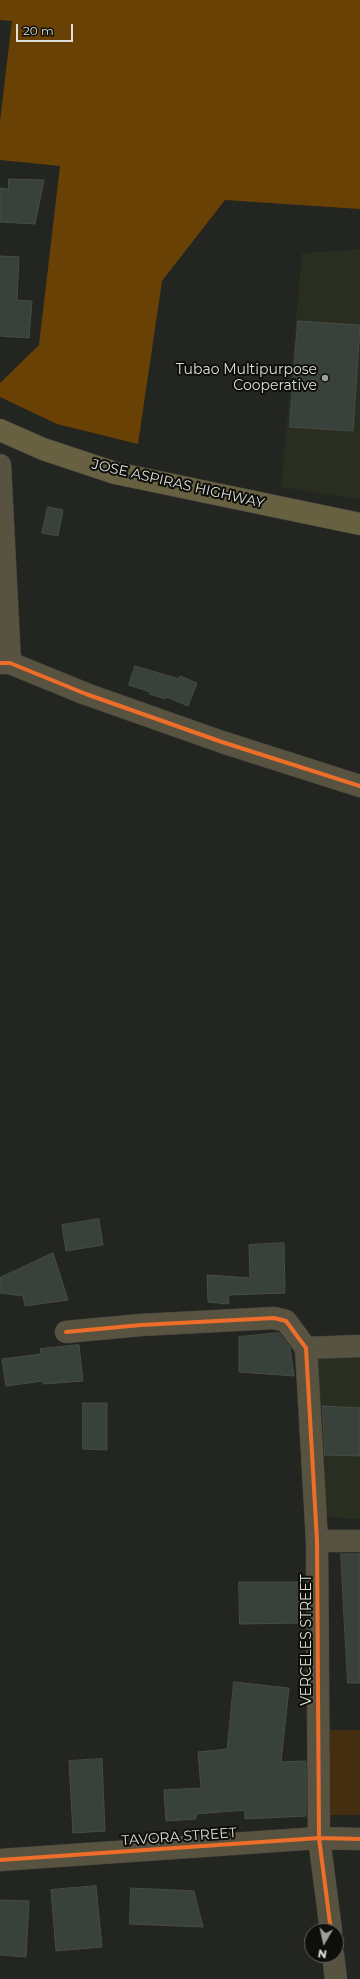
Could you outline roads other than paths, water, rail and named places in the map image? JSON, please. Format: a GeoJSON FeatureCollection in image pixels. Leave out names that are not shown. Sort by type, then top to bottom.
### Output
{"type":"FeatureCollection","features":[{"type":"Feature","properties":{"kind":"main road","name":"JOSE ASPIRAS HIGHWAY"},"geometry":{"type":"LineString","coordinates":[[0,430],[43,449],[115,473],[360,524]]}},
{"type":"Feature","properties":{"kind":"street"},"geometry":{"type":"LineString","coordinates":[[0,465],[5,663],[86,694],[222,742],[360,786]]}},
{"type":"Feature","properties":{"kind":"street"},"geometry":{"type":"LineString","coordinates":[[66,1332],[141,1325],[274,1318],[286,1321],[306,1348],[360,1346]]}},
{"type":"Feature","properties":{"kind":"street","name":"VERCELES STREET"},"geometry":{"type":"LineString","coordinates":[[306,1348],[317,1541],[319,1838],[329,1923]]}},
{"type":"Feature","properties":{"kind":"street"},"geometry":{"type":"LineString","coordinates":[[317,1541],[360,1541]]}},
{"type":"Feature","properties":{"kind":"street","name":"TAVORA STREET"},"geometry":{"type":"LineString","coordinates":[[0,1860],[319,1838],[360,1839]]}},
{"type":"Feature","properties":{"kind":"street"},"geometry":{"type":"LineString","coordinates":[[335,1963],[336,1979]]}},
{"type":"Feature","properties":{"kind":"place","name":"Tubao Multipurpose Cooperative"},"geometry":{"type":"Point","coordinates":[325,378]}}]}
